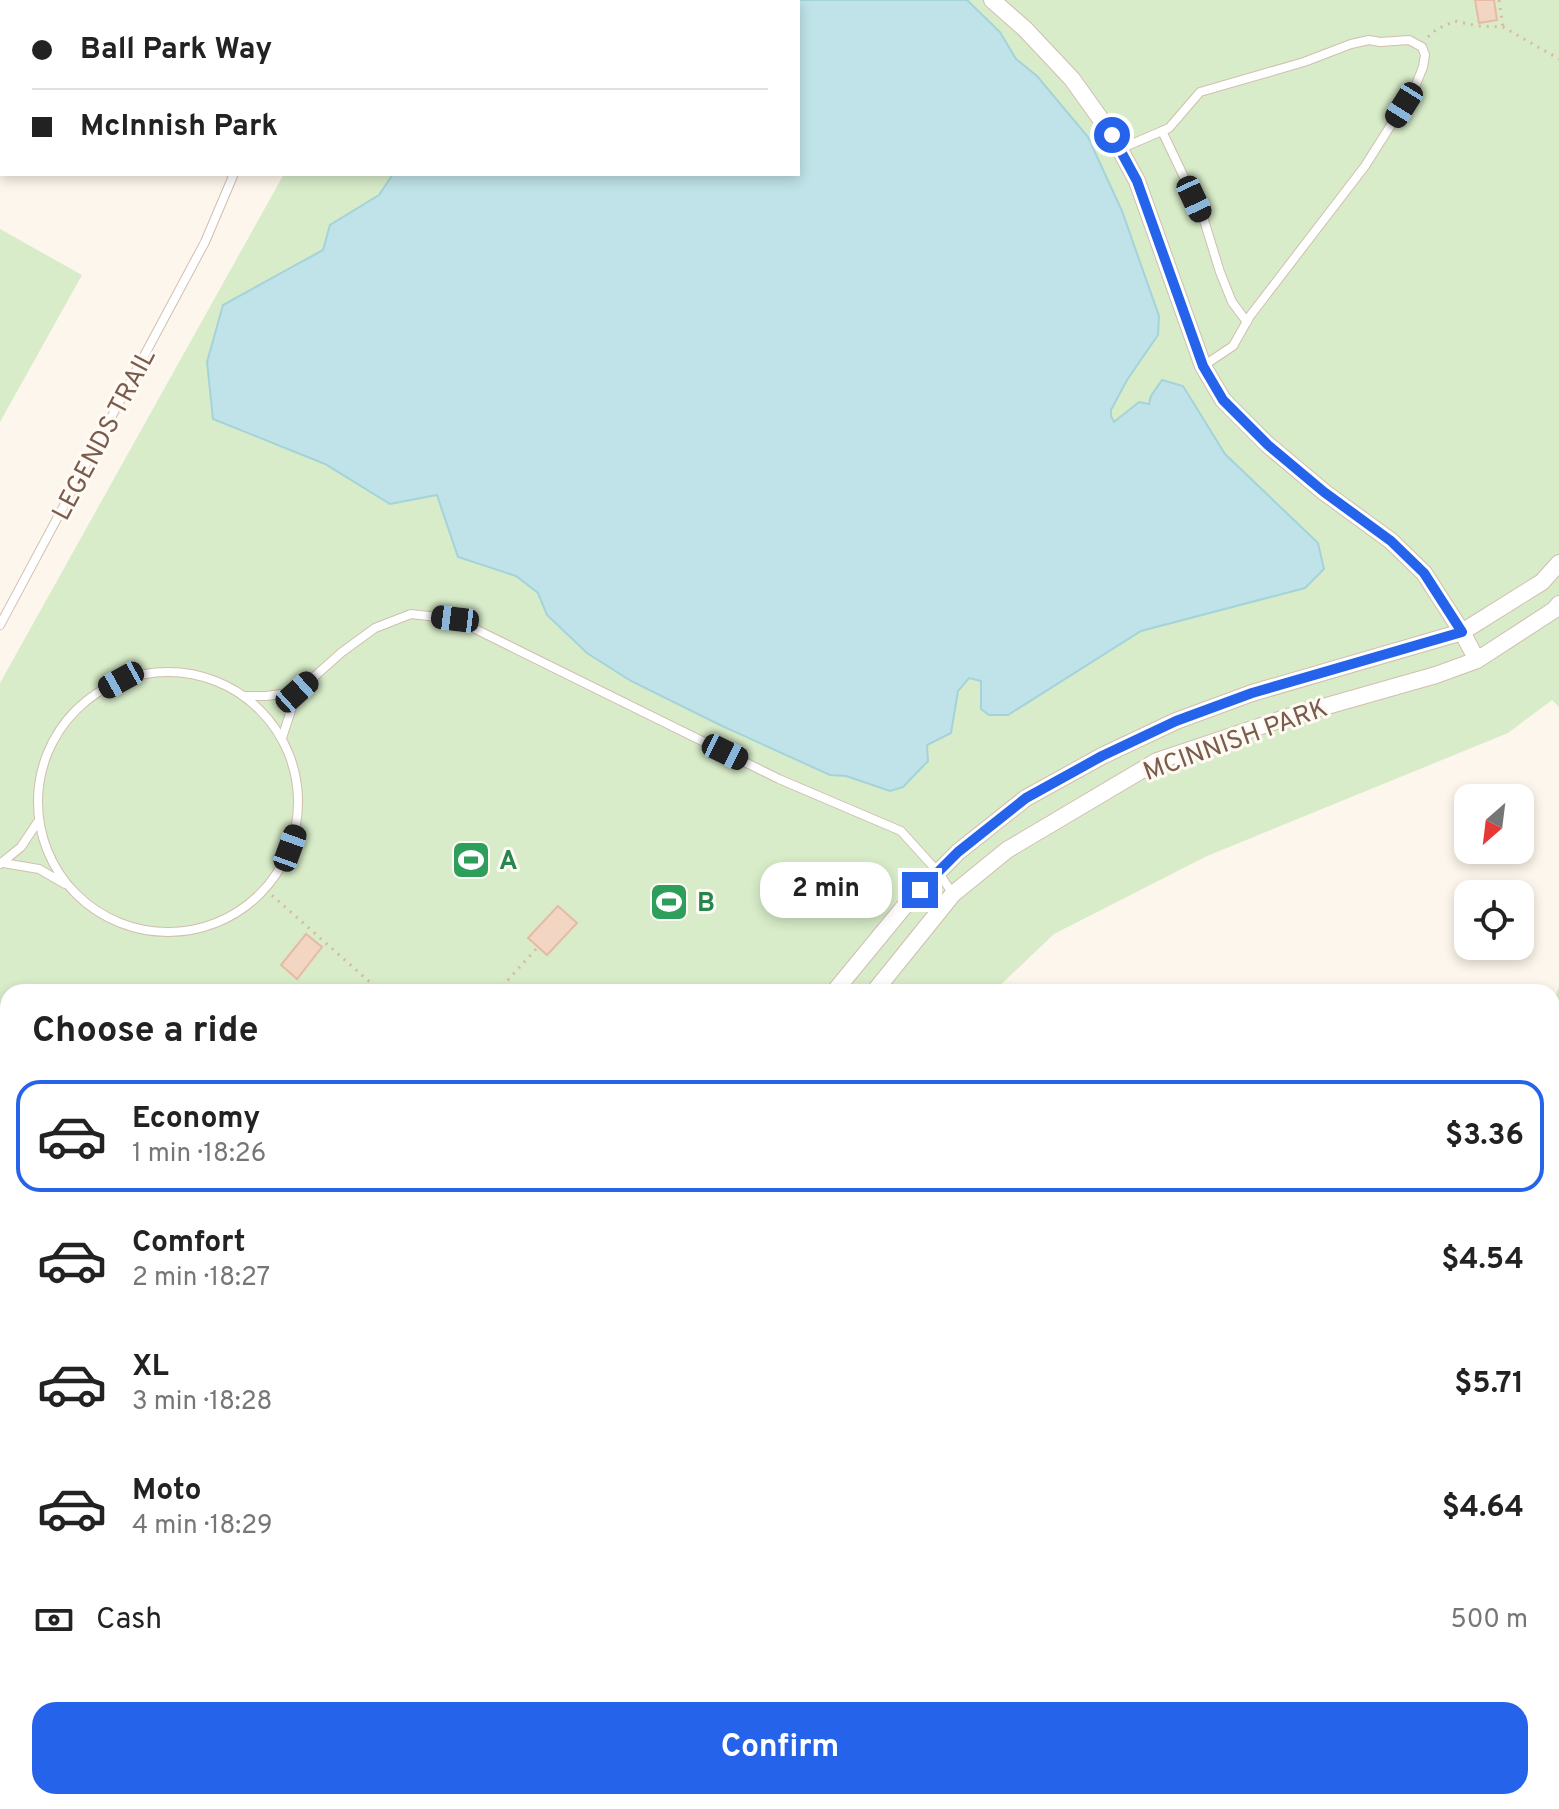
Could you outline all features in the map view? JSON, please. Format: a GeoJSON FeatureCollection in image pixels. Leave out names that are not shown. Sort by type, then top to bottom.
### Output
{"type":"FeatureCollection","features":[{"type":"Feature","properties":{"kind":"street"},"geometry":{"type":"LineString","coordinates":[[992,0],[1025,29],[1072,79],[1112,135],[1137,181],[1203,366],[1223,400],[1268,445],[1324,492],[1391,541],[1424,573],[1477,660]]}},
{"type":"Feature","properties":{"kind":"street","name":"MCINNISH PARK"},"geometry":{"type":"LineString","coordinates":[[841,984],[903,908],[938,872],[958,852],[1026,798],[1102,756],[1176,721],[1252,693],[1462,632],[1542,582],[1559,563]]}},
{"type":"Feature","properties":{"kind":"street","name":"MCINNISH PARK"},"geometry":{"type":"LineString","coordinates":[[880,984],[953,894],[1007,850],[1157,761],[1288,717],[1436,675],[1477,660],[1559,604]]}},
{"type":"Feature","properties":{"kind":"lane"},"geometry":{"type":"LineString","coordinates":[[1120,150],[1169,128],[1200,92],[1369,40],[1409,40],[1422,47],[1425,55],[1423,67],[1415,87],[1365,166],[1247,322],[1233,346],[1203,366]]}},
{"type":"Feature","properties":{"kind":"lane"},"geometry":{"type":"LineString","coordinates":[[1162,131],[1203,217],[1232,302],[1247,322]]}},
{"type":"Feature","properties":{"kind":"lane","name":"LEGENDS TRAIL"},"geometry":{"type":"LineString","coordinates":[[0,625],[205,242],[233,176]]}},
{"type":"Feature","properties":{"kind":"lane"},"geometry":{"type":"LineString","coordinates":[[282,738],[297,692],[375,628],[411,614],[455,619],[779,779],[901,831],[938,872],[953,894]]}},
{"type":"Feature","properties":{"kind":"lane"},"geometry":{"type":"LineString","coordinates":[[1,863],[39,869],[69,887],[97,911],[130,927],[167,933],[203,928],[237,913],[266,890],[284,863],[296,833],[299,800],[295,768],[282,738],[266,715],[244,696],[216,680],[184,672],[152,672],[121,680],[92,695],[68,717],[49,748],[38,784],[39,820],[49,856],[69,887]]}},
{"type":"Feature","properties":{"kind":"lane"},"geometry":{"type":"LineString","coordinates":[[244,696],[297,692]]}},
{"type":"Feature","properties":{"kind":"lane"},"geometry":{"type":"LineString","coordinates":[[1,863],[21,847],[39,820]]}},
{"type":"Feature","properties":{"kind":"path"},"geometry":{"type":"LineString","coordinates":[[1499,0],[1503,27]]}},
{"type":"Feature","properties":{"kind":"path"},"geometry":{"type":"LineString","coordinates":[[1420,45],[1437,29],[1455,21],[1503,27],[1559,59]]}},
{"type":"Feature","properties":{"kind":"path"},"geometry":{"type":"LineString","coordinates":[[266,890],[372,984]]}},
{"type":"Feature","properties":{"kind":"path"},"geometry":{"type":"LineString","coordinates":[[504,984],[538,947]]}},
{"type":"Feature","properties":{"kind":"green space"},"geometry":{"type":"Polygon","coordinates":[[[800,0],[1559,0],[1559,707],[1552,700],[1508,733],[1207,856],[1054,934],[1001,984],[0,984],[0,683],[283,176],[800,176],[800,0]]]}},
{"type":"Feature","properties":{"kind":"green space"},"geometry":{"type":"Polygon","coordinates":[[[0,229],[82,275],[0,422],[0,229]]]}},
{"type":"Feature","properties":{"kind":"water"},"geometry":{"type":"Polygon","coordinates":[[[800,0],[967,0],[1000,32],[1016,59],[1037,76],[1088,137],[1122,211],[1159,316],[1158,335],[1111,410],[1114,422],[1139,402],[1149,404],[1162,380],[1183,386],[1225,454],[1318,543],[1324,569],[1305,588],[1141,631],[1008,715],[989,715],[981,709],[981,681],[969,678],[958,691],[951,733],[927,745],[928,761],[903,787],[890,791],[846,776],[830,775],[631,681],[587,653],[547,615],[538,593],[516,576],[458,557],[437,495],[390,504],[325,464],[213,419],[207,362],[223,305],[323,250],[330,225],[379,195],[392,176],[800,176],[800,0]]]}},
{"type":"Feature","properties":{"kind":"building"},"geometry":{"type":"Polygon","coordinates":[[[1475,0],[1494,0],[1497,20],[1479,23],[1475,0]]]}},
{"type":"Feature","properties":{"kind":"building"},"geometry":{"type":"Polygon","coordinates":[[[558,906],[577,923],[547,955],[528,938],[558,906]]]}},
{"type":"Feature","properties":{"kind":"building"},"geometry":{"type":"Polygon","coordinates":[[[306,934],[322,947],[297,979],[281,965],[306,934]]]}},
{"type":"Feature","properties":{"kind":"place","name":"A"},"geometry":{"type":"Point","coordinates":[471,860]}},
{"type":"Feature","properties":{"kind":"place","name":"B"},"geometry":{"type":"Point","coordinates":[669,902]}},
{"type":"Feature","properties":{"kind":"route"},"geometry":{"type":"LineString","coordinates":[[920,890],[958,852],[1026,798],[1102,756],[1176,721],[1252,693],[1462,632],[1424,573],[1391,541],[1324,492],[1268,445],[1223,400],[1203,366],[1137,181],[1112,135]]}}]}
